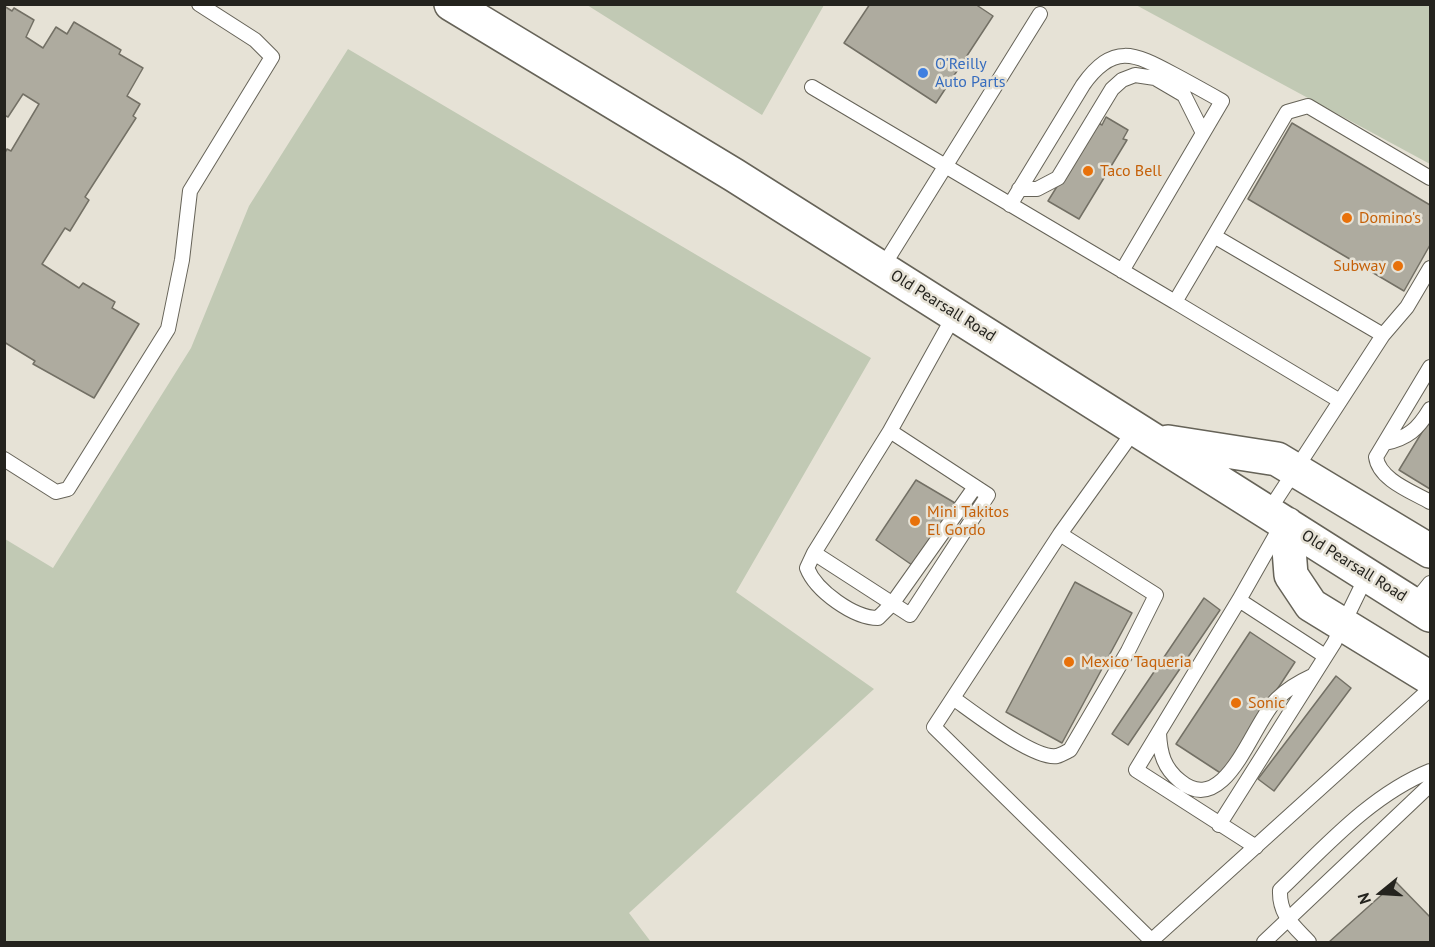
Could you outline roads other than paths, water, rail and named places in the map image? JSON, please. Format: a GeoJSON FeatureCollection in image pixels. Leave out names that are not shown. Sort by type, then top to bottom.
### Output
{"type":"FeatureCollection","features":[{"type":"Feature","properties":{"kind":"main road","name":"Old Pearsall Road"},"geometry":{"type":"LineString","coordinates":[[451,4],[882,268],[1367,575],[1425,601]]}},
{"type":"Feature","properties":{"kind":"main road"},"geometry":{"type":"LineString","coordinates":[[1146,434],[1277,459],[1431,551]]}},
{"type":"Feature","properties":{"kind":"main road"},"geometry":{"type":"LineString","coordinates":[[1280,520],[1291,575],[1311,605],[1431,678]]}},
{"type":"Feature","properties":{"kind":"lane"},"geometry":{"type":"LineString","coordinates":[[4,459],[56,492],[68,489],[168,329],[182,260],[190,191],[272,57],[255,40],[199,4]]}},
{"type":"Feature","properties":{"kind":"lane"},"geometry":{"type":"LineString","coordinates":[[882,268],[1040,14]]}},
{"type":"Feature","properties":{"kind":"lane"},"geometry":{"type":"LineString","coordinates":[[1010,205],[1091,73],[1107,61],[1122,56],[1139,56],[1222,101],[1122,271]]}},
{"type":"Feature","properties":{"kind":"lane"},"geometry":{"type":"LineString","coordinates":[[1019,189],[1037,189],[1058,178],[1112,89],[1122,80],[1135,75],[1155,78],[1184,95],[1203,134]]}},
{"type":"Feature","properties":{"kind":"lane"},"geometry":{"type":"LineString","coordinates":[[812,87],[1340,401]]}},
{"type":"Feature","properties":{"kind":"lane"},"geometry":{"type":"LineString","coordinates":[[1175,303],[1287,112],[1308,106],[1431,178]]}},
{"type":"Feature","properties":{"kind":"lane"},"geometry":{"type":"LineString","coordinates":[[1214,236],[1383,335]]}},
{"type":"Feature","properties":{"kind":"lane"},"geometry":{"type":"LineString","coordinates":[[1256,847],[1136,770],[1239,600],[1280,520],[1297,470],[1383,335],[1407,307],[1431,268]]}},
{"type":"Feature","properties":{"kind":"lane"},"geometry":{"type":"LineString","coordinates":[[955,314],[890,431],[814,553],[807,568],[810,576],[831,596],[866,618],[878,618],[892,604],[975,487]]}},
{"type":"Feature","properties":{"kind":"lane"},"geometry":{"type":"LineString","coordinates":[[1431,368],[1377,457],[1377,466],[1384,474],[1431,502]]}},
{"type":"Feature","properties":{"kind":"lane"},"geometry":{"type":"LineString","coordinates":[[1385,443],[1407,437],[1421,423],[1431,408]]}},
{"type":"Feature","properties":{"kind":"lane"},"geometry":{"type":"LineString","coordinates":[[814,553],[910,615],[988,495],[890,431]]}},
{"type":"Feature","properties":{"kind":"lane"},"geometry":{"type":"LineString","coordinates":[[1146,434],[1060,534],[934,727],[1152,942],[1431,689]]}},
{"type":"Feature","properties":{"kind":"lane"},"geometry":{"type":"LineString","coordinates":[[953,698],[1018,743],[1036,751],[1055,756],[1070,750],[1128,651],[1156,595],[1060,534]]}},
{"type":"Feature","properties":{"kind":"lane"},"geometry":{"type":"LineString","coordinates":[[1219,825],[1324,656],[1367,575]]}},
{"type":"Feature","properties":{"kind":"lane"},"geometry":{"type":"LineString","coordinates":[[1239,600],[1324,656]]}},
{"type":"Feature","properties":{"kind":"lane"},"geometry":{"type":"LineString","coordinates":[[1159,733],[1161,754],[1166,767],[1184,784],[1196,791],[1205,791],[1227,776],[1276,699],[1297,683],[1312,676]]}},
{"type":"Feature","properties":{"kind":"lane"},"geometry":{"type":"LineString","coordinates":[[1309,942],[1288,920],[1279,904],[1280,890],[1351,823],[1402,783],[1431,771]]}},
{"type":"Feature","properties":{"kind":"lane"},"geometry":{"type":"LineString","coordinates":[[1264,942],[1431,785]]}},
{"type":"Feature","properties":{"kind":"place","name":"O'Reilly Auto Parts"},"geometry":{"type":"Point","coordinates":[923,73]}},
{"type":"Feature","properties":{"kind":"place","name":"Taco Bell"},"geometry":{"type":"Point","coordinates":[1088,171]}},
{"type":"Feature","properties":{"kind":"place","name":"Domino's"},"geometry":{"type":"Point","coordinates":[1347,218]}},
{"type":"Feature","properties":{"kind":"place","name":"Subway"},"geometry":{"type":"Point","coordinates":[1398,266]}},
{"type":"Feature","properties":{"kind":"place","name":"Mini Takitos El Gordo"},"geometry":{"type":"Point","coordinates":[915,521]}},
{"type":"Feature","properties":{"kind":"place","name":"Mexico Taqueria"},"geometry":{"type":"Point","coordinates":[1069,662]}},
{"type":"Feature","properties":{"kind":"place","name":"Sonic"},"geometry":{"type":"Point","coordinates":[1236,703]}}]}
